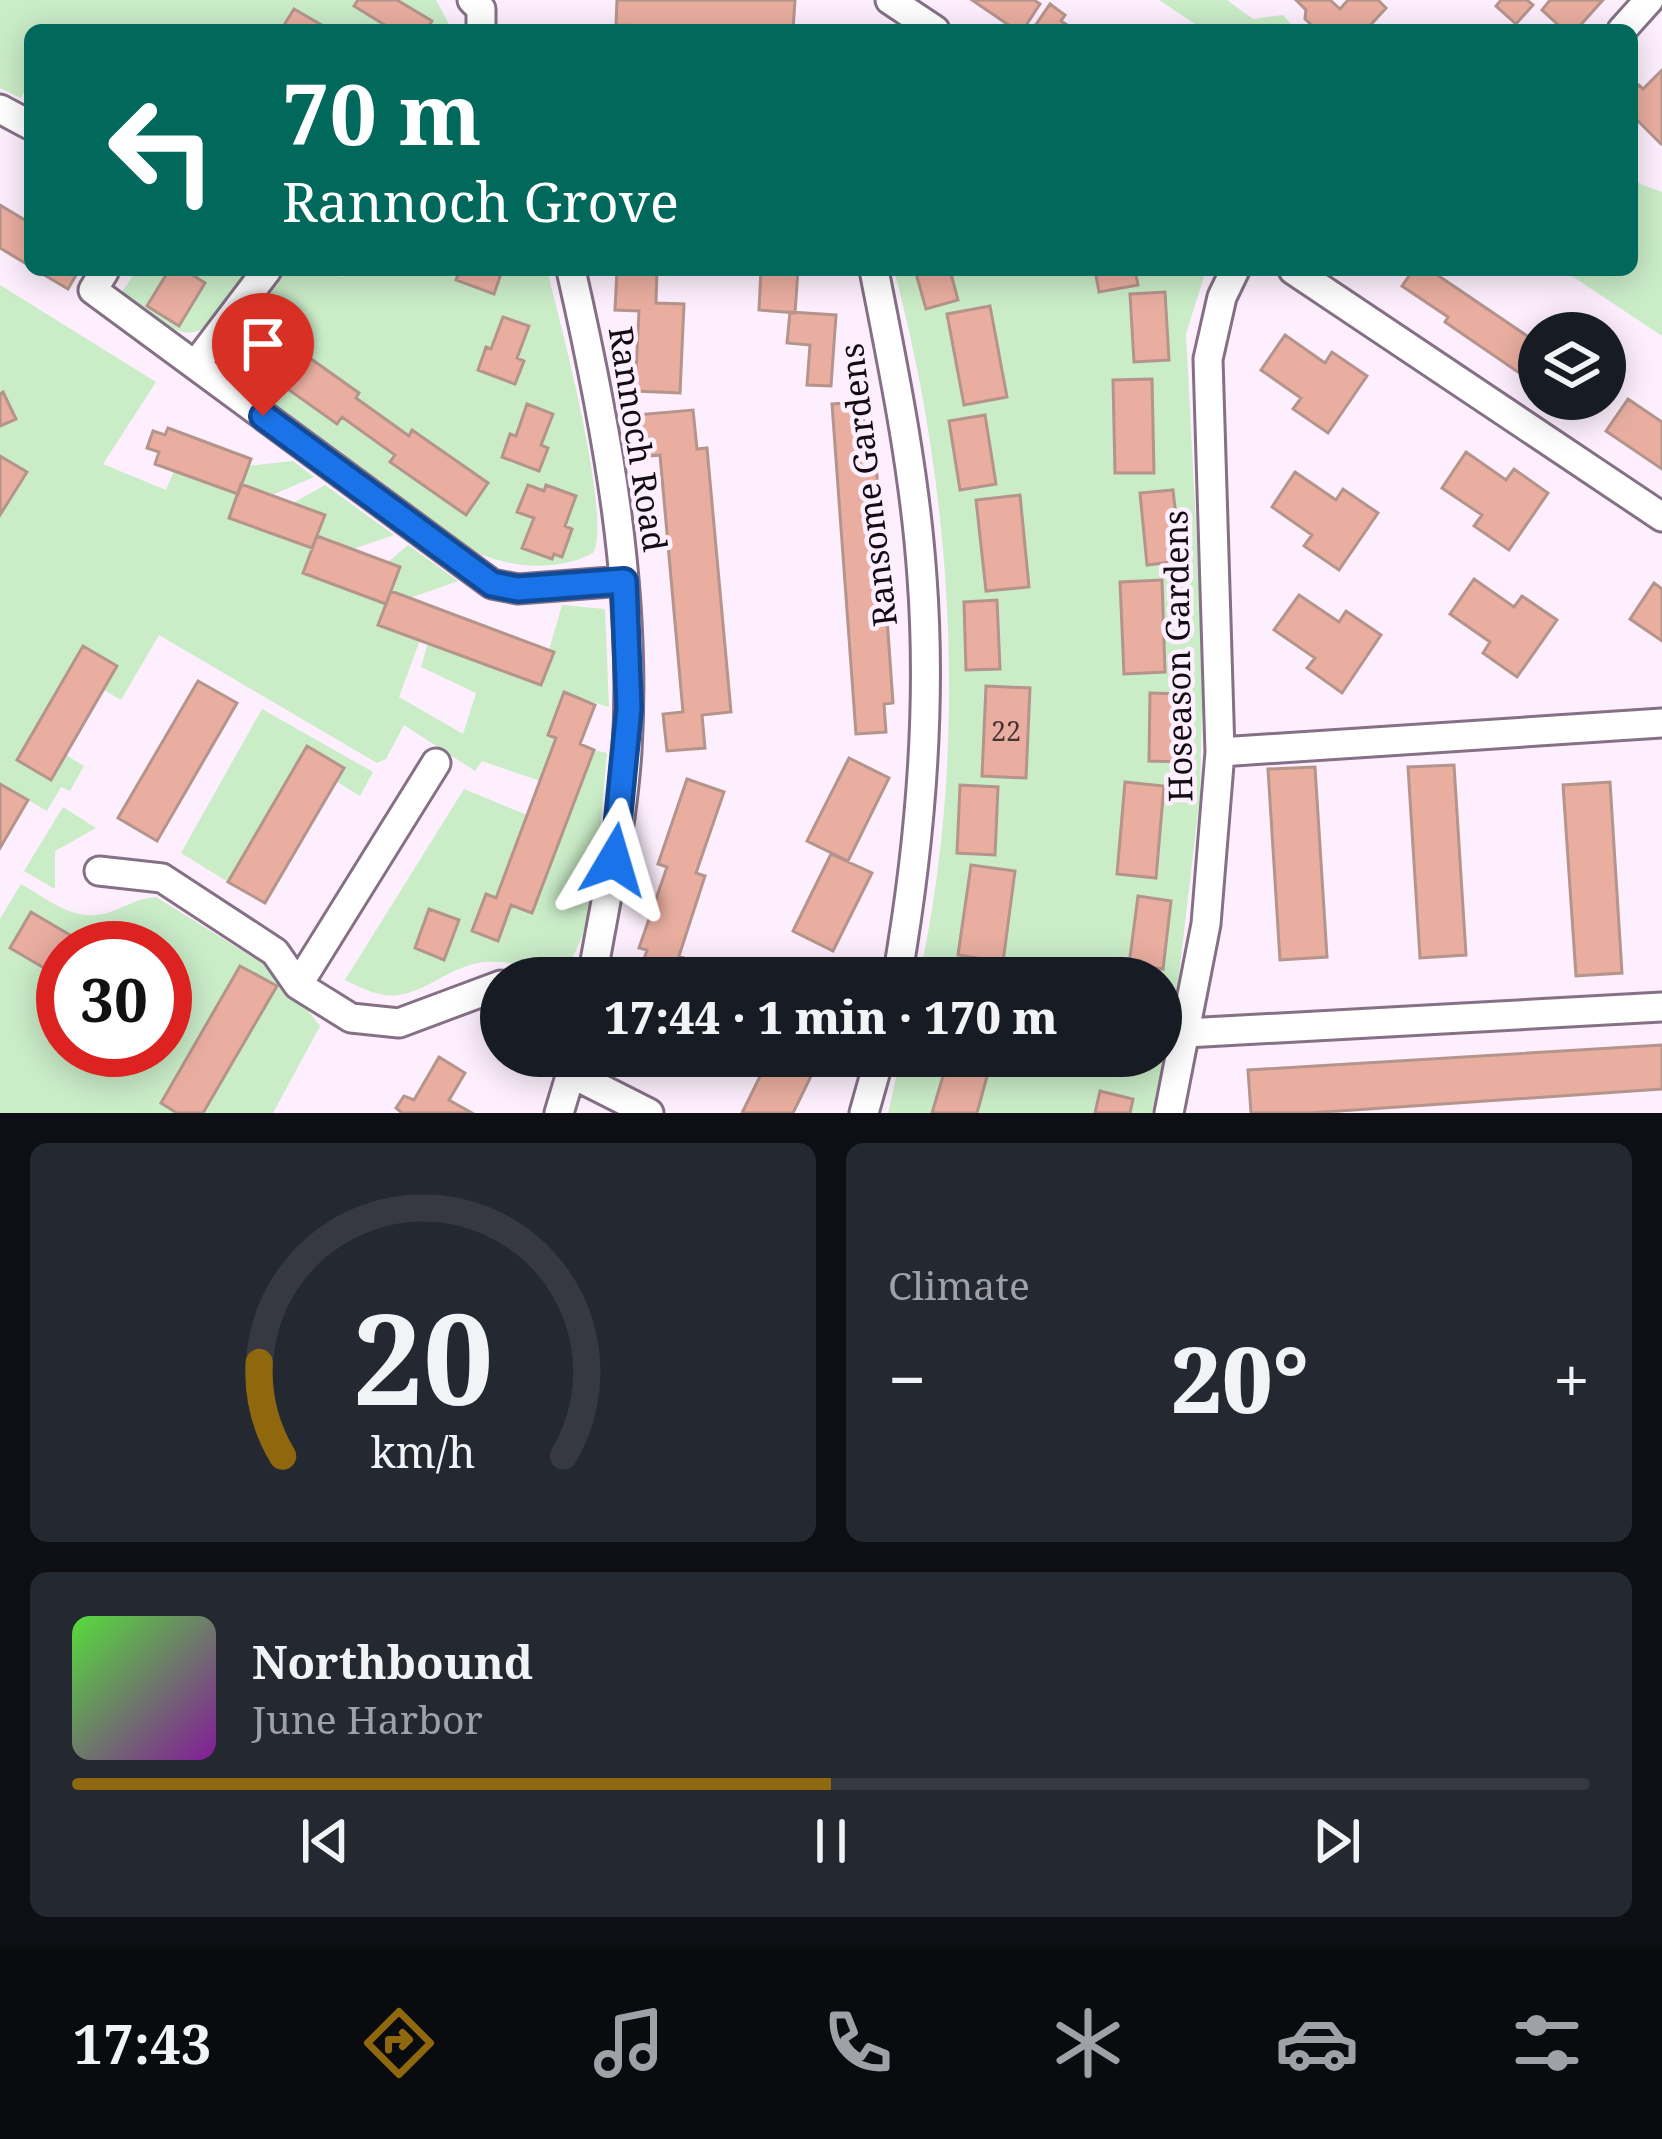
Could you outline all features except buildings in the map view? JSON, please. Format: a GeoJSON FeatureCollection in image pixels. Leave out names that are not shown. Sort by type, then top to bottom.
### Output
{"type":"FeatureCollection","features":[{"type":"Feature","properties":{"kind":"street"},"geometry":{"type":"LineString","coordinates":[[1627,24],[1649,0]]}},
{"type":"Feature","properties":{"kind":"street"},"geometry":{"type":"LineString","coordinates":[[894,3],[926,24]]}},
{"type":"Feature","properties":{"kind":"street"},"geometry":{"type":"LineString","coordinates":[[102,276],[93,290],[492,584],[518,589],[624,581]]}},
{"type":"Feature","properties":{"kind":"street"},"geometry":{"type":"LineString","coordinates":[[196,364],[262,276]]}},
{"type":"Feature","properties":{"kind":"street","name":"Rannoch Road"},"geometry":{"type":"LineString","coordinates":[[572,276],[607,440],[629,650],[627,756],[596,957]]}},
{"type":"Feature","properties":{"kind":"street","name":"Ransome Gardens"},"geometry":{"type":"LineString","coordinates":[[875,276],[898,389],[922,577],[925,748],[915,876],[902,957]]}},
{"type":"Feature","properties":{"kind":"street","name":"Hoseason Gardens"},"geometry":{"type":"LineString","coordinates":[[1168,1113],[1206,924],[1220,752],[1208,359],[1231,276]]}},
{"type":"Feature","properties":{"kind":"street"},"geometry":{"type":"LineString","coordinates":[[1302,276],[1662,517]]}},
{"type":"Feature","properties":{"kind":"street"},"geometry":{"type":"LineString","coordinates":[[1220,752],[1662,723]]}},
{"type":"Feature","properties":{"kind":"street"},"geometry":{"type":"LineString","coordinates":[[298,985],[436,763]]}},
{"type":"Feature","properties":{"kind":"street"},"geometry":{"type":"LineString","coordinates":[[99,871],[162,878],[275,952],[298,985],[351,1018],[398,1023],[480,993]]}},
{"type":"Feature","properties":{"kind":"street"},"geometry":{"type":"LineString","coordinates":[[1186,1033],[1662,1007]]}},
{"type":"Feature","properties":{"kind":"street"},"geometry":{"type":"LineString","coordinates":[[559,1113],[570,1077]]}},
{"type":"Feature","properties":{"kind":"street"},"geometry":{"type":"LineString","coordinates":[[593,1077],[649,1113]]}},
{"type":"Feature","properties":{"kind":"street"},"geometry":{"type":"LineString","coordinates":[[864,1113],[874,1077]]}},
{"type":"Feature","properties":{"kind":"green space"},"geometry":{"type":"Polygon","coordinates":[[[0,0],[436,0],[449,24],[24,24],[24,92],[21,98],[0,88],[0,0]]]}},
{"type":"Feature","properties":{"kind":"green space"},"geometry":{"type":"Polygon","coordinates":[[[1159,0],[1227,0],[1253,19],[1283,15],[1291,24],[1195,24],[1159,0]]]}},
{"type":"Feature","properties":{"kind":"green space"},"geometry":{"type":"Polygon","coordinates":[[[1638,182],[1662,192],[1662,336],[1572,276],[1638,276],[1638,182]]]}},
{"type":"Feature","properties":{"kind":"green space"},"geometry":{"type":"Polygon","coordinates":[[[133,276],[245,276],[217,315],[194,332],[166,325],[119,296],[133,276]]]}},
{"type":"Feature","properties":{"kind":"green space"},"geometry":{"type":"Polygon","coordinates":[[[282,276],[548,276],[590,461],[596,501],[593,553],[565,563],[535,566],[477,553],[228,371],[224,363],[282,276]]]}},
{"type":"Feature","properties":{"kind":"green space"},"geometry":{"type":"Polygon","coordinates":[[[895,276],[1204,276],[1186,334],[1203,661],[1200,795],[1181,957],[923,957],[945,803],[949,713],[948,623],[930,443],[895,276]]]}},
{"type":"Feature","properties":{"kind":"green space"},"geometry":{"type":"Polygon","coordinates":[[[0,285],[156,382],[103,464],[166,490],[174,471],[238,494],[230,518],[312,548],[304,573],[386,604],[379,625],[420,640],[399,697],[463,734],[476,693],[421,667],[428,643],[541,685],[554,652],[549,650],[562,605],[605,609],[609,707],[563,693],[548,734],[556,738],[540,781],[482,761],[475,771],[404,725],[386,759],[377,763],[159,635],[121,700],[104,690],[117,666],[83,647],[18,760],[51,780],[66,755],[84,766],[70,791],[61,787],[47,811],[0,784],[0,285]]]}},
{"type":"Feature","properties":{"kind":"green space"},"geometry":{"type":"Polygon","coordinates":[[[293,461],[314,477],[272,495],[241,484],[248,466],[293,461]]]}},
{"type":"Feature","properties":{"kind":"green space"},"geometry":{"type":"Polygon","coordinates":[[[325,485],[394,535],[353,549],[317,536],[324,515],[293,503],[325,485]]]}},
{"type":"Feature","properties":{"kind":"green space"},"geometry":{"type":"Polygon","coordinates":[[[408,545],[458,581],[410,598],[391,591],[399,567],[388,562],[408,545]]]}},
{"type":"Feature","properties":{"kind":"green space"},"geometry":{"type":"Polygon","coordinates":[[[262,709],[373,772],[360,796],[336,781],[228,882],[181,853],[262,709]]]}},
{"type":"Feature","properties":{"kind":"green space"},"geometry":{"type":"Polygon","coordinates":[[[594,750],[607,753],[588,915],[572,957],[480,957],[480,963],[392,996],[345,980],[464,789],[527,815],[496,898],[486,894],[497,940],[511,905],[532,913],[594,750]]]}},
{"type":"Feature","properties":{"kind":"green space"},"geometry":{"type":"Polygon","coordinates":[[[63,807],[96,828],[55,851],[55,889],[24,871],[63,807]]]}},
{"type":"Feature","properties":{"kind":"green space"},"geometry":{"type":"Polygon","coordinates":[[[21,884],[63,909],[86,915],[156,897],[282,978],[320,1026],[273,1113],[0,1113],[0,919],[21,884]]]}},
{"type":"Feature","properties":{"kind":"green space"},"geometry":{"type":"Polygon","coordinates":[[[896,1077],[1160,1077],[1152,1113],[888,1113],[896,1077]]]}},
{"type":"Feature","properties":{"kind":"route"},"geometry":{"type":"LineString","coordinates":[[263,416],[492,584],[518,589],[624,581],[629,708],[614,860]]}}]}
